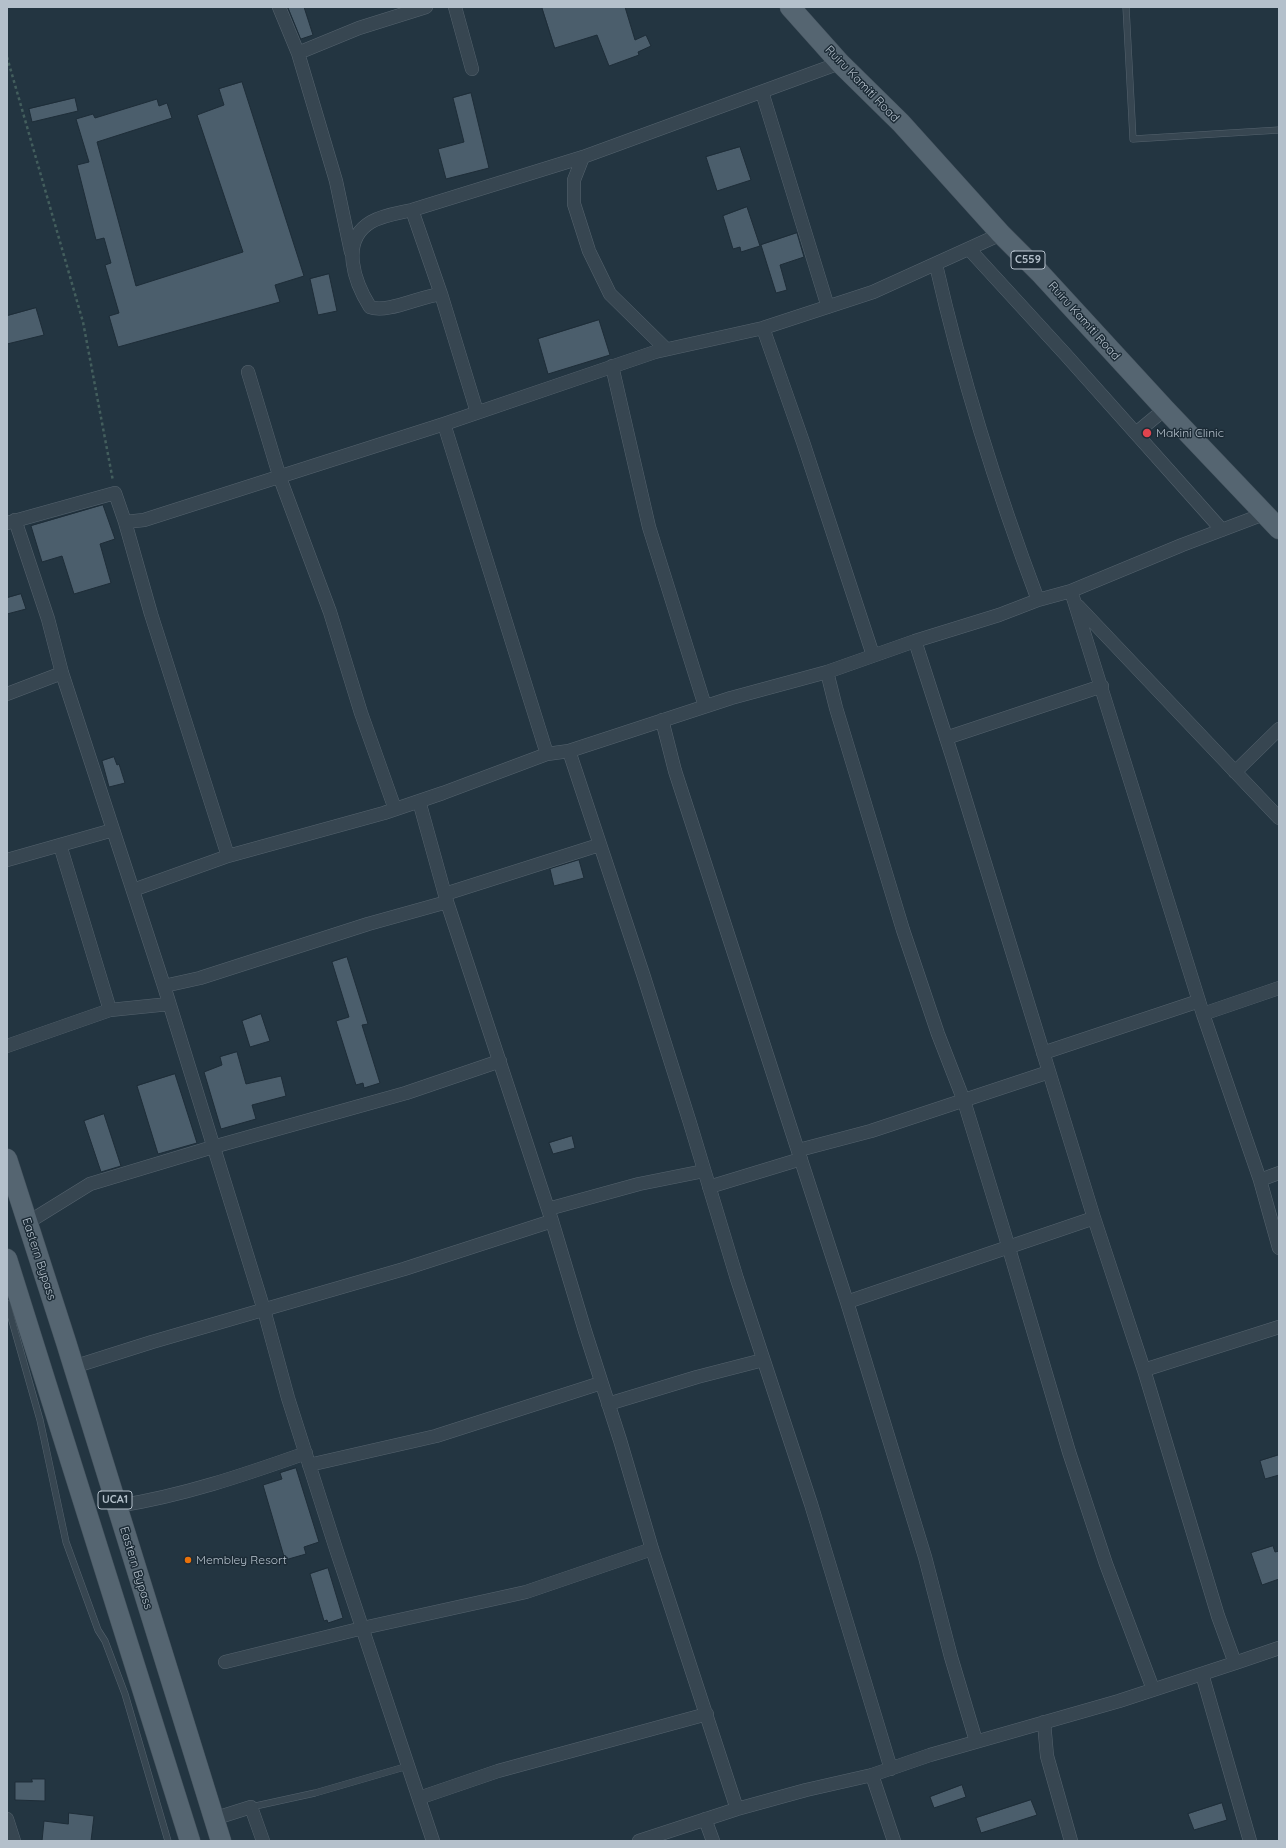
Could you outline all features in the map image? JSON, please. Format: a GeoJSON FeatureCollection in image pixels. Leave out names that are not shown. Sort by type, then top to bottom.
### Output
{"type":"FeatureCollection","features":[{"type":"Feature","properties":{"kind":"main road","name":"Ruiru Kamiti Road"},"geometry":{"type":"LineString","coordinates":[[790,7],[840,63],[901,123],[1001,234],[1040,273],[1165,409],[1279,529]]}},
{"type":"Feature","properties":{"kind":"main road","name":"Eastern Bypass"},"geometry":{"type":"LineString","coordinates":[[7,1159],[221,1841]]}},
{"type":"Feature","properties":{"kind":"main road"},"geometry":{"type":"LineString","coordinates":[[7,1259],[190,1841]]}},
{"type":"Feature","properties":{"kind":"street"},"geometry":{"type":"LineString","coordinates":[[279,7],[298,53],[336,181],[356,276],[361,292],[370,307],[384,309],[427,295],[441,294]]}},
{"type":"Feature","properties":{"kind":"street"},"geometry":{"type":"LineString","coordinates":[[298,53],[359,28],[426,7]]}},
{"type":"Feature","properties":{"kind":"street"},"geometry":{"type":"LineString","coordinates":[[455,7],[472,69]]}},
{"type":"Feature","properties":{"kind":"street"},"geometry":{"type":"LineString","coordinates":[[351,253],[357,235],[370,223],[385,216],[412,210],[583,157],[840,63]]}},
{"type":"Feature","properties":{"kind":"street"},"geometry":{"type":"LineString","coordinates":[[762,92],[828,307]]}},
{"type":"Feature","properties":{"kind":"street"},"geometry":{"type":"LineString","coordinates":[[583,157],[574,180],[574,204],[589,251],[610,294],[666,349]]}},
{"type":"Feature","properties":{"kind":"street"},"geometry":{"type":"LineString","coordinates":[[412,210],[441,294],[478,412]]}},
{"type":"Feature","properties":{"kind":"street"},"geometry":{"type":"LineString","coordinates":[[125,522],[144,520],[280,478],[350,453],[444,424],[666,349],[763,328],[828,307],[873,292],[936,265],[1001,234]]}},
{"type":"Feature","properties":{"kind":"street"},"geometry":{"type":"LineString","coordinates":[[969,249],[1222,530]]}},
{"type":"Feature","properties":{"kind":"street"},"geometry":{"type":"LineString","coordinates":[[936,265],[951,332],[991,464],[1038,600]]}},
{"type":"Feature","properties":{"kind":"street"},"geometry":{"type":"LineString","coordinates":[[763,328],[803,442],[873,655]]}},
{"type":"Feature","properties":{"kind":"street"},"geometry":{"type":"LineString","coordinates":[[612,366],[649,527],[705,706]]}},
{"type":"Feature","properties":{"kind":"street"},"geometry":{"type":"LineString","coordinates":[[248,372],[280,478],[330,612],[361,713],[395,809]]}},
{"type":"Feature","properties":{"kind":"street"},"geometry":{"type":"LineString","coordinates":[[1136,433],[1165,409]]}},
{"type":"Feature","properties":{"kind":"street"},"geometry":{"type":"LineString","coordinates":[[444,424],[547,754]]}},
{"type":"Feature","properties":{"kind":"street"},"geometry":{"type":"LineString","coordinates":[[228,856],[151,614],[125,522],[115,493],[11,521],[48,620],[62,673],[164,986],[264,1310],[288,1398],[433,1841]]}},
{"type":"Feature","properties":{"kind":"street"},"geometry":{"type":"LineString","coordinates":[[133,890],[228,856],[395,809],[547,754],[568,751],[705,706],[827,672],[915,641],[999,615],[1038,600],[1071,591],[1264,514]]}},
{"type":"Feature","properties":{"kind":"street"},"geometry":{"type":"LineString","coordinates":[[1071,591],[1102,686],[1203,1014],[1260,1180],[1279,1248]]}},
{"type":"Feature","properties":{"kind":"street"},"geometry":{"type":"LineString","coordinates":[[1075,603],[1279,818]]}},
{"type":"Feature","properties":{"kind":"street"},"geometry":{"type":"LineString","coordinates":[[915,641],[1048,1072],[1144,1370],[1201,1564],[1235,1663]]}},
{"type":"Feature","properties":{"kind":"street"},"geometry":{"type":"LineString","coordinates":[[827,672],[840,723],[903,930],[938,1034],[964,1101],[1009,1247],[1069,1452],[1106,1564],[1153,1689]]}},
{"type":"Feature","properties":{"kind":"street"},"geometry":{"type":"LineString","coordinates":[[7,694],[62,673]]}},
{"type":"Feature","properties":{"kind":"street"},"geometry":{"type":"LineString","coordinates":[[946,738],[1102,686]]}},
{"type":"Feature","properties":{"kind":"street"},"geometry":{"type":"LineString","coordinates":[[662,720],[675,771],[847,1302],[925,1556],[951,1657],[976,1741]]}},
{"type":"Feature","properties":{"kind":"street"},"geometry":{"type":"LineString","coordinates":[[1235,772],[1279,729]]}},
{"type":"Feature","properties":{"kind":"street"},"geometry":{"type":"LineString","coordinates":[[568,751],[648,989],[763,1360],[811,1504],[891,1769]]}},
{"type":"Feature","properties":{"kind":"street"},"geometry":{"type":"LineString","coordinates":[[419,801],[446,898],[550,1215],[652,1549],[737,1809]]}},
{"type":"Feature","properties":{"kind":"street"},"geometry":{"type":"LineString","coordinates":[[7,860],[113,830]]}},
{"type":"Feature","properties":{"kind":"street"},"geometry":{"type":"LineString","coordinates":[[60,845],[110,1010]]}},
{"type":"Feature","properties":{"kind":"street"},"geometry":{"type":"LineString","coordinates":[[164,986],[200,978],[368,924],[599,845]]}},
{"type":"Feature","properties":{"kind":"street"},"geometry":{"type":"LineString","coordinates":[[1203,1014],[1279,988]]}},
{"type":"Feature","properties":{"kind":"street"},"geometry":{"type":"LineString","coordinates":[[1043,1053],[1199,1001]]}},
{"type":"Feature","properties":{"kind":"street"},"geometry":{"type":"LineString","coordinates":[[7,1046],[110,1010],[169,1004]]}},
{"type":"Feature","properties":{"kind":"street"},"geometry":{"type":"LineString","coordinates":[[27,1223],[90,1184],[213,1147],[406,1093],[500,1061]]}},
{"type":"Feature","properties":{"kind":"street"},"geometry":{"type":"LineString","coordinates":[[709,1187],[1048,1072]]}},
{"type":"Feature","properties":{"kind":"street"},"geometry":{"type":"LineString","coordinates":[[73,1366],[404,1269],[639,1184],[704,1171]]}},
{"type":"Feature","properties":{"kind":"street"},"geometry":{"type":"LineString","coordinates":[[1260,1180],[1279,1173]]}},
{"type":"Feature","properties":{"kind":"street"},"geometry":{"type":"LineString","coordinates":[[847,1302],[1094,1218]]}},
{"type":"Feature","properties":{"kind":"street"},"geometry":{"type":"LineString","coordinates":[[1144,1370],[1279,1328]]}},
{"type":"Feature","properties":{"kind":"street"},"geometry":{"type":"LineString","coordinates":[[608,1404],[697,1377],[763,1360]]}},
{"type":"Feature","properties":{"kind":"street"},"geometry":{"type":"LineString","coordinates":[[117,1506],[158,1500],[259,1470],[308,1459],[436,1436],[601,1383]]}},
{"type":"Feature","properties":{"kind":"street"},"geometry":{"type":"LineString","coordinates":[[225,1662],[363,1628],[526,1592],[652,1549]]}},
{"type":"Feature","properties":{"kind":"street"},"geometry":{"type":"LineString","coordinates":[[639,1841],[737,1809],[806,1790],[872,1775],[976,1741],[1119,1701],[1279,1648]]}},
{"type":"Feature","properties":{"kind":"street"},"geometry":{"type":"LineString","coordinates":[[1202,1674],[1250,1841]]}},
{"type":"Feature","properties":{"kind":"street"},"geometry":{"type":"LineString","coordinates":[[419,1798],[498,1771],[707,1714]]}},
{"type":"Feature","properties":{"kind":"street"},"geometry":{"type":"LineString","coordinates":[[1044,1722],[1047,1756],[1071,1841]]}},
{"type":"Feature","properties":{"kind":"street"},"geometry":{"type":"LineString","coordinates":[[872,1775],[894,1841]]}},
{"type":"Feature","properties":{"kind":"street"},"geometry":{"type":"LineString","coordinates":[[214,1819],[251,1807],[263,1841]]}},
{"type":"Feature","properties":{"kind":"street"},"geometry":{"type":"LineString","coordinates":[[7,1819],[14,1841]]}},
{"type":"Feature","properties":{"kind":"street"},"geometry":{"type":"LineString","coordinates":[[705,1819],[713,1841]]}},
{"type":"Feature","properties":{"kind":"lane"},"geometry":{"type":"LineString","coordinates":[[1126,7],[1133,139],[1279,130]]}},
{"type":"Feature","properties":{"kind":"lane"},"geometry":{"type":"LineString","coordinates":[[7,1303],[40,1420],[66,1542],[98,1630],[105,1641],[125,1694],[168,1841]]}},
{"type":"Feature","properties":{"kind":"lane"},"geometry":{"type":"LineString","coordinates":[[251,1807],[315,1793],[408,1766]]}},
{"type":"Feature","properties":{"kind":"path"},"geometry":{"type":"LineString","coordinates":[[7,57],[83,322],[115,493]]}},
{"type":"Feature","properties":{"kind":"building"},"geometry":{"type":"Polygon","coordinates":[[[288,7],[304,7],[313,35],[301,39],[288,7]]]}},
{"type":"Feature","properties":{"kind":"building"},"geometry":{"type":"Polygon","coordinates":[[[542,7],[625,7],[635,40],[646,35],[651,46],[638,52],[639,55],[609,66],[597,35],[555,48],[542,7]]]}},
{"type":"Feature","properties":{"kind":"building"},"geometry":{"type":"Polygon","coordinates":[[[242,82],[304,276],[275,285],[280,302],[118,347],[109,316],[119,313],[105,265],[111,263],[104,238],[96,240],[77,165],[89,162],[76,119],[93,114],[95,118],[157,99],[159,106],[167,103],[172,118],[97,142],[136,286],[243,252],[197,115],[224,105],[219,89],[242,82]]]}},
{"type":"Feature","properties":{"kind":"building"},"geometry":{"type":"Polygon","coordinates":[[[471,93],[489,168],[446,179],[438,149],[464,142],[453,98],[471,93]]]}},
{"type":"Feature","properties":{"kind":"building"},"geometry":{"type":"Polygon","coordinates":[[[75,98],[78,111],[32,122],[29,109],[75,98]]]}},
{"type":"Feature","properties":{"kind":"building"},"geometry":{"type":"Polygon","coordinates":[[[740,147],[751,180],[717,191],[706,157],[740,147]]]}},
{"type":"Feature","properties":{"kind":"building"},"geometry":{"type":"Polygon","coordinates":[[[747,207],[760,246],[741,252],[740,247],[733,249],[723,216],[747,207]]]}},
{"type":"Feature","properties":{"kind":"building"},"geometry":{"type":"Polygon","coordinates":[[[797,233],[804,257],[780,265],[787,290],[776,293],[761,245],[797,233]]]}},
{"type":"Feature","properties":{"kind":"building"},"geometry":{"type":"Polygon","coordinates":[[[329,274],[337,311],[318,315],[310,279],[329,274]]]}},
{"type":"Feature","properties":{"kind":"building"},"geometry":{"type":"Polygon","coordinates":[[[36,308],[44,335],[7,344],[7,316],[36,308]]]}},
{"type":"Feature","properties":{"kind":"building"},"geometry":{"type":"Polygon","coordinates":[[[599,320],[610,355],[548,374],[538,339],[599,320]]]}},
{"type":"Feature","properties":{"kind":"building"},"geometry":{"type":"Polygon","coordinates":[[[103,505],[115,539],[100,544],[111,583],[74,594],[62,556],[42,562],[31,526],[103,505]]]}},
{"type":"Feature","properties":{"kind":"building"},"geometry":{"type":"Polygon","coordinates":[[[21,594],[26,609],[7,614],[7,598],[21,594]]]}},
{"type":"Feature","properties":{"kind":"building"},"geometry":{"type":"Polygon","coordinates":[[[114,757],[117,765],[119,764],[125,783],[109,787],[102,761],[114,757]]]}},
{"type":"Feature","properties":{"kind":"building"},"geometry":{"type":"Polygon","coordinates":[[[579,860],[584,878],[554,886],[550,869],[579,860]]]}},
{"type":"Feature","properties":{"kind":"building"},"geometry":{"type":"Polygon","coordinates":[[[347,957],[368,1024],[362,1025],[380,1083],[364,1088],[363,1083],[356,1085],[336,1021],[349,1017],[332,962],[347,957]]]}},
{"type":"Feature","properties":{"kind":"building"},"geometry":{"type":"Polygon","coordinates":[[[261,1014],[270,1041],[250,1047],[242,1021],[261,1014]]]}},
{"type":"Feature","properties":{"kind":"building"},"geometry":{"type":"Polygon","coordinates":[[[237,1052],[246,1084],[281,1076],[286,1096],[252,1105],[256,1119],[221,1129],[204,1072],[222,1065],[220,1057],[237,1052]]]}},
{"type":"Feature","properties":{"kind":"building"},"geometry":{"type":"Polygon","coordinates":[[[175,1074],[197,1143],[158,1154],[137,1086],[175,1074]]]}},
{"type":"Feature","properties":{"kind":"building"},"geometry":{"type":"Polygon","coordinates":[[[104,1114],[121,1166],[101,1172],[84,1121],[104,1114]]]}},
{"type":"Feature","properties":{"kind":"building"},"geometry":{"type":"Polygon","coordinates":[[[572,1136],[575,1148],[553,1154],[549,1143],[572,1136]]]}},
{"type":"Feature","properties":{"kind":"building"},"geometry":{"type":"Polygon","coordinates":[[[1279,1455],[1279,1475],[1265,1479],[1260,1461],[1279,1455]]]}},
{"type":"Feature","properties":{"kind":"building"},"geometry":{"type":"Polygon","coordinates":[[[296,1468],[319,1542],[304,1547],[306,1554],[285,1560],[263,1485],[282,1479],[280,1473],[296,1468]]]}},
{"type":"Feature","properties":{"kind":"building"},"geometry":{"type":"Polygon","coordinates":[[[1273,1546],[1275,1552],[1279,1551],[1279,1579],[1262,1585],[1251,1553],[1273,1546]]]}},
{"type":"Feature","properties":{"kind":"building"},"geometry":{"type":"Polygon","coordinates":[[[328,1568],[343,1618],[328,1623],[327,1620],[324,1621],[310,1574],[328,1568]]]}},
{"type":"Feature","properties":{"kind":"building"},"geometry":{"type":"Polygon","coordinates":[[[32,1779],[45,1779],[45,1801],[15,1800],[15,1782],[32,1782],[32,1779]]]}},
{"type":"Feature","properties":{"kind":"building"},"geometry":{"type":"Polygon","coordinates":[[[962,1785],[966,1797],[934,1808],[930,1797],[962,1785]]]}},
{"type":"Feature","properties":{"kind":"building"},"geometry":{"type":"Polygon","coordinates":[[[1031,1800],[1037,1815],[981,1833],[976,1818],[1031,1800]]]}},
{"type":"Feature","properties":{"kind":"building"},"geometry":{"type":"Polygon","coordinates":[[[1222,1803],[1227,1820],[1194,1830],[1188,1814],[1222,1803]]]}},
{"type":"Feature","properties":{"kind":"building"},"geometry":{"type":"Polygon","coordinates":[[[69,1813],[94,1816],[91,1841],[42,1841],[44,1821],[68,1824],[69,1813]]]}},
{"type":"Feature","properties":{"kind":"place","name":"Makini Clinic"},"geometry":{"type":"Point","coordinates":[1147,433]}},
{"type":"Feature","properties":{"kind":"place","name":"Membley Resort"},"geometry":{"type":"Point","coordinates":[188,1560]}}]}
